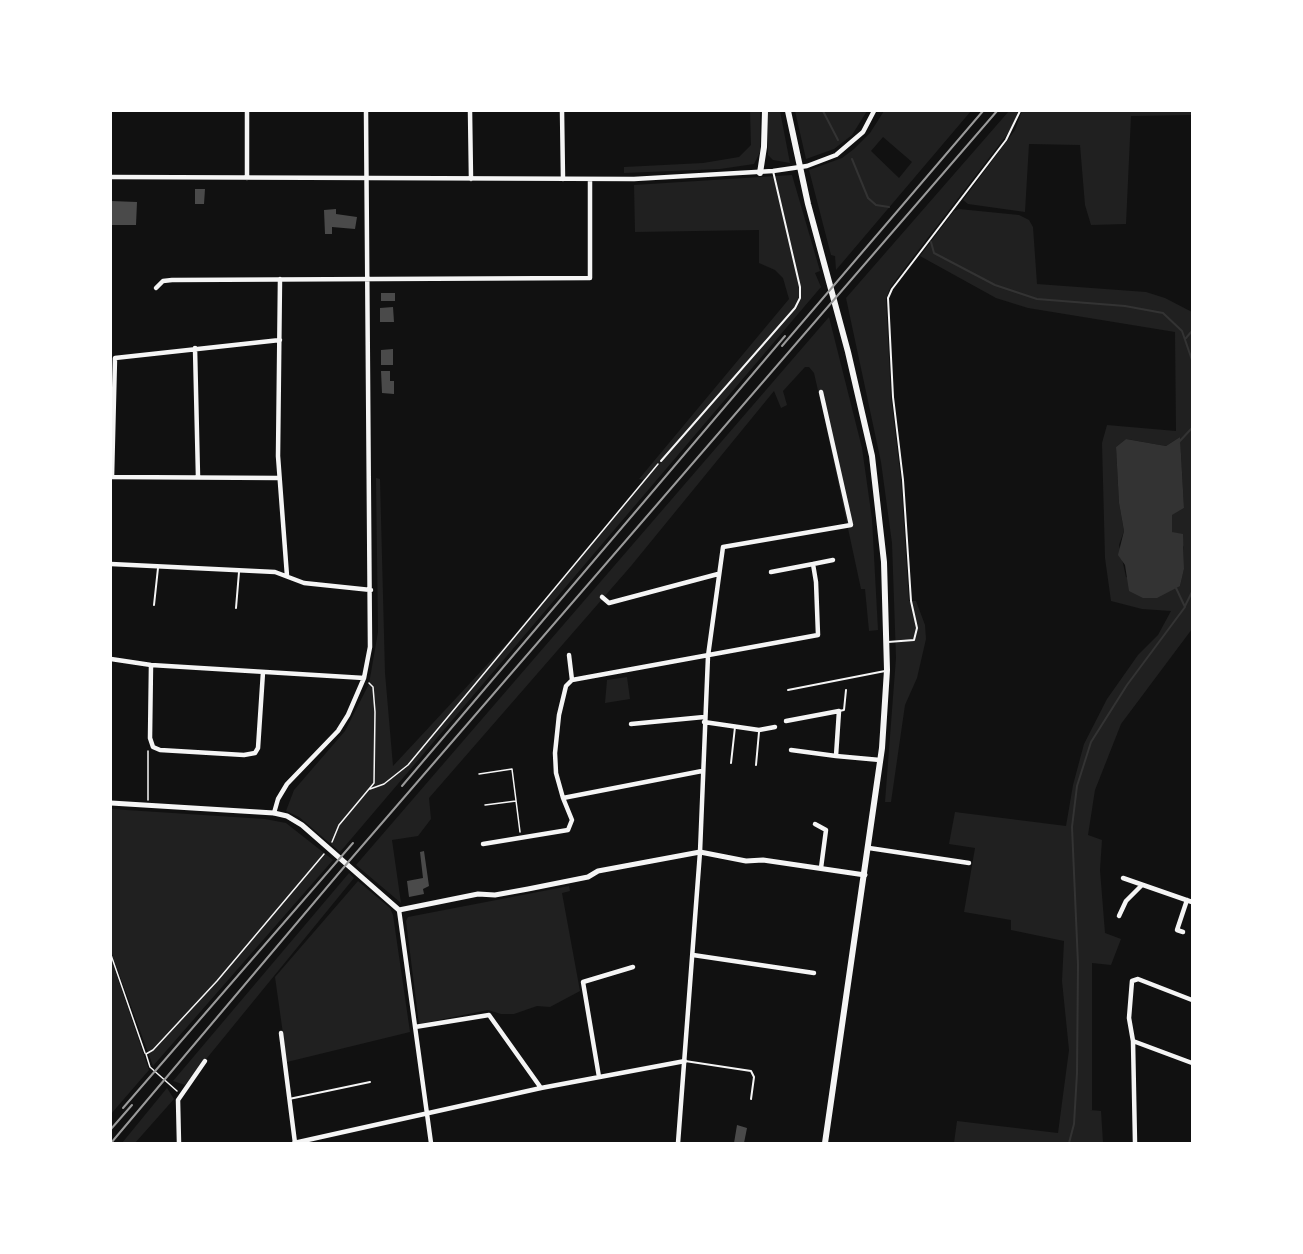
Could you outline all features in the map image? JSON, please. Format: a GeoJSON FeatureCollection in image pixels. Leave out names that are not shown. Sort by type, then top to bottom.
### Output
{"type":"FeatureCollection","features":[{"type":"Feature","properties":{"kind":"main road"},"geometry":{"type":"LineString","coordinates":[[760,172],[764,147],[765,111]]}},
{"type":"Feature","properties":{"kind":"main road"},"geometry":{"type":"LineString","coordinates":[[788,111],[798,161],[872,456],[884,562],[887,642],[880,760],[825,1143]]}},
{"type":"Feature","properties":{"kind":"street"},"geometry":{"type":"LineString","coordinates":[[247,111],[247,178]]}},
{"type":"Feature","properties":{"kind":"street"},"geometry":{"type":"LineString","coordinates":[[274,813],[286,784],[338,730],[355,704],[364,678],[370,647],[366,111]]}},
{"type":"Feature","properties":{"kind":"street"},"geometry":{"type":"LineString","coordinates":[[470,111],[471,179]]}},
{"type":"Feature","properties":{"kind":"street"},"geometry":{"type":"LineString","coordinates":[[562,111],[563,179]]}},
{"type":"Feature","properties":{"kind":"street"},"geometry":{"type":"LineString","coordinates":[[111,177],[590,179],[773,171],[813,164],[836,155],[863,132],[874,111]]}},
{"type":"Feature","properties":{"kind":"street"},"geometry":{"type":"LineString","coordinates":[[156,288],[163,281],[172,280],[590,278],[590,179]]}},
{"type":"Feature","properties":{"kind":"street"},"geometry":{"type":"LineString","coordinates":[[280,279],[279,478],[287,576]]}},
{"type":"Feature","properties":{"kind":"street"},"geometry":{"type":"LineString","coordinates":[[279,478],[111,477],[114,359],[280,340]]}},
{"type":"Feature","properties":{"kind":"street"},"geometry":{"type":"LineString","coordinates":[[195,348],[198,477]]}},
{"type":"Feature","properties":{"kind":"street"},"geometry":{"type":"LineString","coordinates":[[678,1143],[700,852],[708,656],[723,546],[851,525],[821,392]]}},
{"type":"Feature","properties":{"kind":"street"},"geometry":{"type":"LineString","coordinates":[[771,572],[833,560]]}},
{"type":"Feature","properties":{"kind":"street"},"geometry":{"type":"LineString","coordinates":[[111,564],[275,572],[304,583],[371,590]]}},
{"type":"Feature","properties":{"kind":"street"},"geometry":{"type":"LineString","coordinates":[[483,844],[564,833],[570,828],[572,816],[563,798],[556,773],[555,753],[562,700],[566,686],[572,680],[818,636],[813,564]]}},
{"type":"Feature","properties":{"kind":"street"},"geometry":{"type":"LineString","coordinates":[[602,597],[609,603],[718,574]]}},
{"type":"Feature","properties":{"kind":"street"},"geometry":{"type":"LineString","coordinates":[[569,655],[572,680]]}},
{"type":"Feature","properties":{"kind":"street"},"geometry":{"type":"LineString","coordinates":[[111,658],[151,666],[364,678]]}},
{"type":"Feature","properties":{"kind":"street"},"geometry":{"type":"LineString","coordinates":[[151,666],[151,745],[160,750],[244,755],[255,753],[258,747],[263,672]]}},
{"type":"Feature","properties":{"kind":"street"},"geometry":{"type":"LineString","coordinates":[[786,721],[840,711],[836,756]]}},
{"type":"Feature","properties":{"kind":"street"},"geometry":{"type":"LineString","coordinates":[[631,724],[704,720],[759,730],[774,727]]}},
{"type":"Feature","properties":{"kind":"street"},"geometry":{"type":"LineString","coordinates":[[792,750],[880,760]]}},
{"type":"Feature","properties":{"kind":"street"},"geometry":{"type":"LineString","coordinates":[[563,798],[702,771]]}},
{"type":"Feature","properties":{"kind":"street"},"geometry":{"type":"LineString","coordinates":[[111,803],[274,813],[287,816],[302,825],[399,910],[431,1143]]}},
{"type":"Feature","properties":{"kind":"street"},"geometry":{"type":"LineString","coordinates":[[815,824],[825,830],[821,868]]}},
{"type":"Feature","properties":{"kind":"street"},"geometry":{"type":"LineString","coordinates":[[869,848],[969,863]]}},
{"type":"Feature","properties":{"kind":"street"},"geometry":{"type":"LineString","coordinates":[[399,910],[478,894],[495,895],[528,889],[588,877],[598,871],[700,852],[746,861],[763,860],[865,875]]}},
{"type":"Feature","properties":{"kind":"street"},"geometry":{"type":"LineString","coordinates":[[1123,878],[1190,901],[1177,930]]}},
{"type":"Feature","properties":{"kind":"street"},"geometry":{"type":"LineString","coordinates":[[1119,916],[1126,902],[1142,885]]}},
{"type":"Feature","properties":{"kind":"street"},"geometry":{"type":"LineString","coordinates":[[1171,928],[1183,932]]}},
{"type":"Feature","properties":{"kind":"street"},"geometry":{"type":"LineString","coordinates":[[693,955],[814,973]]}},
{"type":"Feature","properties":{"kind":"street"},"geometry":{"type":"LineString","coordinates":[[599,1077],[583,982],[633,967]]}},
{"type":"Feature","properties":{"kind":"street"},"geometry":{"type":"LineString","coordinates":[[1135,1143],[1133,1041],[1129,1018],[1132,981],[1138,979],[1192,1000]]}},
{"type":"Feature","properties":{"kind":"street"},"geometry":{"type":"LineString","coordinates":[[415,1027],[489,1015],[542,1088]]}},
{"type":"Feature","properties":{"kind":"street"},"geometry":{"type":"LineString","coordinates":[[281,1033],[295,1143],[542,1088],[685,1061]]}},
{"type":"Feature","properties":{"kind":"street"},"geometry":{"type":"LineString","coordinates":[[1133,1041],[1192,1063]]}},
{"type":"Feature","properties":{"kind":"street"},"geometry":{"type":"LineString","coordinates":[[180,1143],[176,1108],[180,1094],[205,1061]]}},
{"type":"Feature","properties":{"kind":"lane"},"geometry":{"type":"LineString","coordinates":[[887,642],[914,640],[917,628],[911,601],[903,480],[892,397],[888,298],[892,289],[1013,129],[1020,111]]}},
{"type":"Feature","properties":{"kind":"lane"},"geometry":{"type":"LineString","coordinates":[[661,461],[795,308],[800,298],[800,287],[773,171]]}},
{"type":"Feature","properties":{"kind":"lane"},"geometry":{"type":"LineString","coordinates":[[154,605],[158,568]]}},
{"type":"Feature","properties":{"kind":"lane"},"geometry":{"type":"LineString","coordinates":[[236,608],[239,572]]}},
{"type":"Feature","properties":{"kind":"lane"},"geometry":{"type":"LineString","coordinates":[[788,690],[887,670]]}},
{"type":"Feature","properties":{"kind":"lane"},"geometry":{"type":"LineString","coordinates":[[840,711],[844,710],[846,690]]}},
{"type":"Feature","properties":{"kind":"lane"},"geometry":{"type":"LineString","coordinates":[[731,763],[735,727]]}},
{"type":"Feature","properties":{"kind":"lane"},"geometry":{"type":"LineString","coordinates":[[756,765],[759,730]]}},
{"type":"Feature","properties":{"kind":"lane"},"geometry":{"type":"LineString","coordinates":[[685,1061],[751,1071],[754,1077],[751,1099]]}},
{"type":"Feature","properties":{"kind":"lane"},"geometry":{"type":"LineString","coordinates":[[289,1099],[370,1082]]}},
{"type":"Feature","properties":{"kind":"path"},"geometry":{"type":"LineString","coordinates":[[370,790],[384,783],[408,765],[661,461]]}},
{"type":"Feature","properties":{"kind":"path"},"geometry":{"type":"LineString","coordinates":[[146,1054],[153,1050],[217,981],[328,847],[339,825],[370,790],[374,783],[376,769],[375,712],[373,687],[364,678]]}},
{"type":"Feature","properties":{"kind":"path"},"geometry":{"type":"LineString","coordinates":[[148,805],[148,751],[151,745]]}},
{"type":"Feature","properties":{"kind":"path"},"geometry":{"type":"LineString","coordinates":[[479,774],[512,769],[521,839]]}},
{"type":"Feature","properties":{"kind":"path"},"geometry":{"type":"LineString","coordinates":[[485,806],[517,801]]}},
{"type":"Feature","properties":{"kind":"path"},"geometry":{"type":"LineString","coordinates":[[111,955],[150,1066],[180,1094]]}},
{"type":"Feature","properties":{"kind":"shaded area"},"geometry":{"type":"Polygon","coordinates":[[[750,111],[760,111],[760,152],[754,164],[720,169],[624,173],[624,167],[703,163],[739,157],[751,145],[750,111]]]}},
{"type":"Feature","properties":{"kind":"shaded area"},"geometry":{"type":"Polygon","coordinates":[[[768,111],[780,111],[790,163],[773,160],[768,155],[768,111]]]}},
{"type":"Feature","properties":{"kind":"shaded area"},"geometry":{"type":"Polygon","coordinates":[[[795,111],[867,111],[852,135],[834,149],[806,159],[795,111]]]}},
{"type":"Feature","properties":{"kind":"shaded area"},"geometry":{"type":"Polygon","coordinates":[[[884,111],[971,111],[836,270],[835,256],[831,255],[809,170],[842,158],[870,133],[884,111]],[[883,137],[871,151],[899,178],[912,162],[883,137]]]}},
{"type":"Feature","properties":{"kind":"shaded area"},"geometry":{"type":"Polygon","coordinates":[[[1009,111],[1018,111],[1012,128],[890,288],[886,299],[891,397],[901,480],[909,601],[916,601],[925,625],[926,639],[917,678],[905,705],[891,802],[885,802],[896,658],[892,543],[881,462],[846,298],[1009,111]]]}},
{"type":"Feature","properties":{"kind":"shaded area"},"geometry":{"type":"Polygon","coordinates":[[[1022,111],[1192,111],[1192,115],[1131,116],[1126,224],[1091,225],[1085,205],[1080,145],[1029,144],[1025,212],[968,204],[963,200],[1015,130],[1022,111]]]}},
{"type":"Feature","properties":{"kind":"shaded area"},"geometry":{"type":"Polygon","coordinates":[[[792,175],[820,271],[815,273],[821,287],[340,852],[299,817],[286,811],[294,790],[345,731],[369,684],[378,632],[376,478],[380,479],[385,673],[393,766],[511,639],[644,480],[639,479],[789,299],[783,278],[775,270],[759,263],[759,230],[635,232],[634,185],[792,175]]]}},
{"type":"Feature","properties":{"kind":"shaded area"},"geometry":{"type":"Polygon","coordinates":[[[959,209],[1019,215],[1029,220],[1033,227],[1037,284],[1146,292],[1165,298],[1192,312],[1192,629],[1121,724],[1095,790],[1088,835],[1102,840],[1100,870],[1105,933],[1121,939],[1111,965],[1092,963],[1092,1110],[1090,1110],[1101,1111],[1103,1143],[954,1143],[957,1121],[1058,1133],[1069,1050],[1062,981],[1064,941],[1011,930],[1011,920],[964,912],[975,848],[949,844],[955,812],[1066,826],[1073,785],[1084,744],[1107,699],[1138,655],[1158,635],[1171,611],[1142,609],[1111,601],[1105,558],[1102,443],[1107,425],[1176,431],[1175,332],[1028,308],[996,298],[920,256],[954,211],[959,209]],[[1180,437],[1166,446],[1126,439],[1116,447],[1119,503],[1124,531],[1119,545],[1126,577],[1180,586],[1184,569],[1184,547],[1172,532],[1171,515],[1184,508],[1180,437]]]}},
{"type":"Feature","properties":{"kind":"shaded area"},"geometry":{"type":"Polygon","coordinates":[[[829,317],[862,448],[872,519],[878,630],[869,631],[865,589],[861,589],[814,373],[809,367],[805,367],[783,391],[787,405],[781,408],[774,391],[631,566],[429,798],[431,819],[418,836],[392,840],[401,903],[356,865],[829,317]]]}},
{"type":"Feature","properties":{"kind":"shaded area"},"geometry":{"type":"Polygon","coordinates":[[[1180,437],[1184,508],[1172,515],[1172,532],[1183,534],[1184,569],[1180,586],[1157,598],[1143,598],[1129,591],[1125,565],[1118,555],[1124,531],[1119,503],[1116,447],[1126,439],[1166,446],[1180,437]]]}},
{"type":"Feature","properties":{"kind":"shaded area"},"geometry":{"type":"Polygon","coordinates":[[[627,677],[630,699],[605,703],[607,680],[627,677]]]}},
{"type":"Feature","properties":{"kind":"shaded area"},"geometry":{"type":"Polygon","coordinates":[[[111,809],[265,819],[286,823],[333,860],[153,1066],[111,952],[111,809]]]}},
{"type":"Feature","properties":{"kind":"shaded area"},"geometry":{"type":"Polygon","coordinates":[[[349,873],[354,878],[185,1085],[173,1081],[349,873]]]}},
{"type":"Feature","properties":{"kind":"shaded area"},"geometry":{"type":"Polygon","coordinates":[[[358,881],[390,908],[393,915],[410,1032],[287,1062],[275,977],[358,881]]]}},
{"type":"Feature","properties":{"kind":"shaded area"},"geometry":{"type":"Polygon","coordinates":[[[569,886],[570,891],[562,893],[580,991],[550,1007],[537,1006],[514,1014],[501,1014],[488,1010],[419,1024],[406,921],[408,917],[569,886]]]}},
{"type":"Feature","properties":{"kind":"shaded area"},"geometry":{"type":"Polygon","coordinates":[[[111,958],[149,1070],[111,1114],[111,958]]]}},
{"type":"Feature","properties":{"kind":"shaded area"},"geometry":{"type":"Polygon","coordinates":[[[167,1088],[174,1099],[135,1143],[122,1143],[167,1088]]]}},
{"type":"Feature","properties":{"kind":"building"},"geometry":{"type":"Polygon","coordinates":[[[195,189],[205,189],[204,204],[195,204],[195,189]]]}},
{"type":"Feature","properties":{"kind":"building"},"geometry":{"type":"Polygon","coordinates":[[[111,201],[137,202],[136,225],[111,225],[111,201]]]}},
{"type":"Feature","properties":{"kind":"building"},"geometry":{"type":"Polygon","coordinates":[[[336,209],[336,214],[357,217],[355,229],[332,227],[332,234],[325,234],[324,210],[336,209]]]}},
{"type":"Feature","properties":{"kind":"building"},"geometry":{"type":"Polygon","coordinates":[[[381,293],[395,293],[395,301],[381,301],[381,293]]]}},
{"type":"Feature","properties":{"kind":"building"},"geometry":{"type":"Polygon","coordinates":[[[393,307],[394,322],[380,322],[380,308],[393,307]]]}},
{"type":"Feature","properties":{"kind":"building"},"geometry":{"type":"Polygon","coordinates":[[[393,349],[393,365],[381,365],[381,350],[393,349]]]}},
{"type":"Feature","properties":{"kind":"building"},"geometry":{"type":"Polygon","coordinates":[[[381,371],[390,371],[390,381],[394,381],[394,394],[382,393],[381,371]]]}},
{"type":"Feature","properties":{"kind":"building"},"geometry":{"type":"Polygon","coordinates":[[[424,851],[429,886],[423,889],[424,894],[409,897],[407,881],[423,878],[420,852],[424,851]]]}},
{"type":"Feature","properties":{"kind":"building"},"geometry":{"type":"Polygon","coordinates":[[[737,1125],[747,1128],[744,1143],[734,1143],[737,1125]]]}},
{"type":"Feature","properties":{"kind":"waterway"},"geometry":{"type":"LineString","coordinates":[[823,111],[838,140]]}},
{"type":"Feature","properties":{"kind":"waterway"},"geometry":{"type":"LineString","coordinates":[[852,159],[868,198],[876,205],[889,207]]}},
{"type":"Feature","properties":{"kind":"waterway"},"geometry":{"type":"LineString","coordinates":[[931,242],[934,253],[995,285],[1037,299],[1125,306],[1163,313],[1182,331],[1192,360]]}},
{"type":"Feature","properties":{"kind":"waterway"},"geometry":{"type":"LineString","coordinates":[[1186,338],[1192,331]]}},
{"type":"Feature","properties":{"kind":"waterway"},"geometry":{"type":"LineString","coordinates":[[1192,388],[1192,400]]}},
{"type":"Feature","properties":{"kind":"waterway"},"geometry":{"type":"LineString","coordinates":[[1178,443],[1192,428]]}},
{"type":"Feature","properties":{"kind":"waterway"},"geometry":{"type":"LineString","coordinates":[[1069,1143],[1074,1124],[1077,1073],[1078,964],[1072,827],[1077,786],[1091,742],[1127,685],[1185,607],[1176,588]]}},
{"type":"Feature","properties":{"kind":"waterway"},"geometry":{"type":"LineString","coordinates":[[1185,606],[1192,592]]}},
{"type":"Feature","properties":{"kind":"railway"},"geometry":{"type":"LineString","coordinates":[[782,346],[983,111]]}},
{"type":"Feature","properties":{"kind":"railway"},"geometry":{"type":"LineString","coordinates":[[111,1143],[350,860],[997,111]]}},
{"type":"Feature","properties":{"kind":"railway"},"geometry":{"type":"LineString","coordinates":[[402,786],[785,336]]}},
{"type":"Feature","properties":{"kind":"railway"},"geometry":{"type":"LineString","coordinates":[[123,1108],[353,843]]}},
{"type":"Feature","properties":{"kind":"railway"},"geometry":{"type":"LineString","coordinates":[[111,1129],[132,1105]]}}]}
